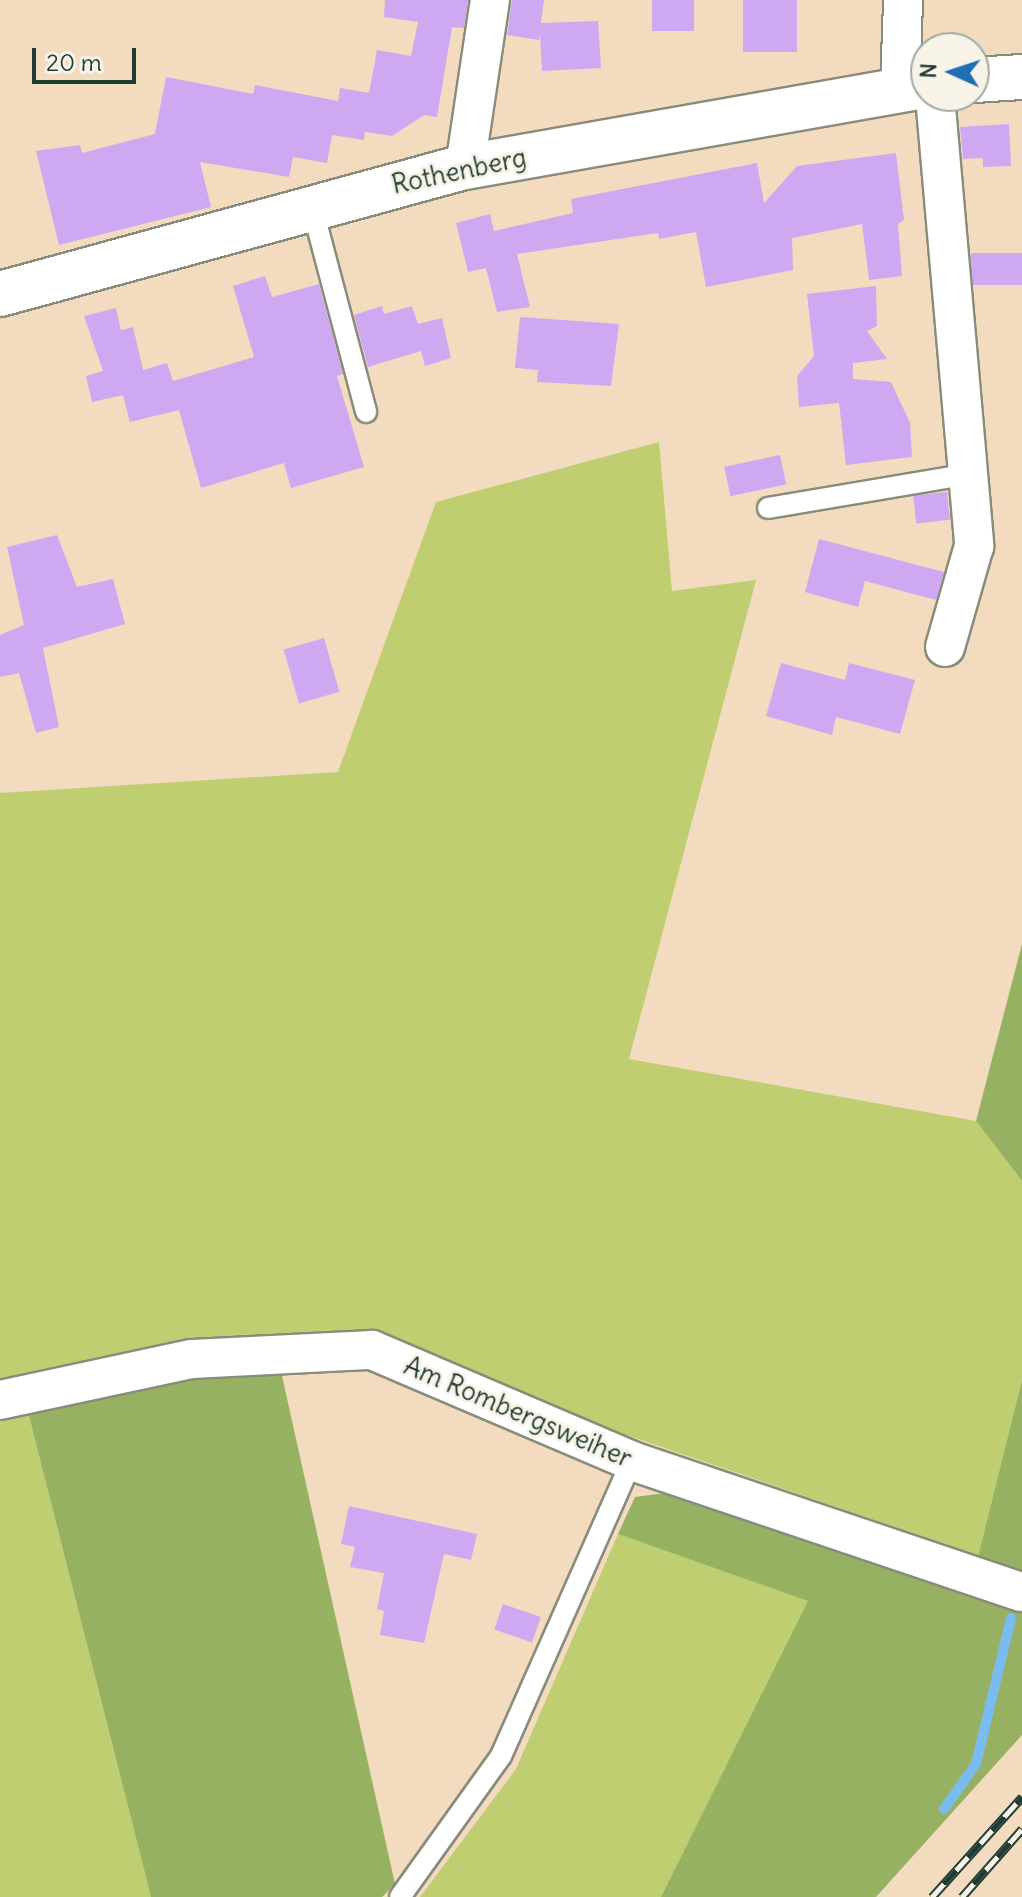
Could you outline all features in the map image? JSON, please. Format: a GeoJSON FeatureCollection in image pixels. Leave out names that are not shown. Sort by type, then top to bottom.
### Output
{"type":"FeatureCollection","features":[{"type":"Feature","properties":{"kind":"street"},"geometry":{"type":"LineString","coordinates":[[465,167],[490,0]]}},
{"type":"Feature","properties":{"kind":"street"},"geometry":{"type":"LineString","coordinates":[[903,0],[910,37]]}},
{"type":"Feature","properties":{"kind":"street"},"geometry":{"type":"LineString","coordinates":[[990,79],[1022,77]]}},
{"type":"Feature","properties":{"kind":"street","name":"Rothenberg"},"geometry":{"type":"LineString","coordinates":[[0,294],[465,167],[910,92]]}},
{"type":"Feature","properties":{"kind":"street"},"geometry":{"type":"LineString","coordinates":[[923,112],[969,474],[974,546],[945,647]]}},
{"type":"Feature","properties":{"kind":"street","name":"Am Rombergsweiher"},"geometry":{"type":"LineString","coordinates":[[0,1400],[192,1359],[372,1350],[632,1461],[1022,1592]]}},
{"type":"Feature","properties":{"kind":"lane"},"geometry":{"type":"LineString","coordinates":[[312,207],[366,412]]}},
{"type":"Feature","properties":{"kind":"lane"},"geometry":{"type":"LineString","coordinates":[[768,508],[969,474]]}},
{"type":"Feature","properties":{"kind":"lane"},"geometry":{"type":"LineString","coordinates":[[400,1897],[501,1756],[632,1461]]}},
{"type":"Feature","properties":{"kind":"green space"},"geometry":{"type":"Polygon","coordinates":[[[659,442],[672,591],[756,580],[629,1059],[976,1121],[1022,1181],[1022,1380],[980,1556],[603,1427],[373,1332],[176,1342],[0,1386],[0,793],[338,772],[436,502],[659,442]]]}},
{"type":"Feature","properties":{"kind":"green space"},"geometry":{"type":"Polygon","coordinates":[[[1022,944],[1022,1181],[976,1121],[1022,944]]]}},
{"type":"Feature","properties":{"kind":"green space"},"geometry":{"type":"Polygon","coordinates":[[[280,1367],[395,1884],[382,1897],[151,1897],[27,1408],[193,1372],[280,1367]]]}},
{"type":"Feature","properties":{"kind":"green space"},"geometry":{"type":"Polygon","coordinates":[[[1022,1380],[1022,1735],[876,1897],[661,1897],[808,1601],[618,1534],[635,1497],[672,1492],[970,1590],[1022,1380]]]}},
{"type":"Feature","properties":{"kind":"green space"},"geometry":{"type":"Polygon","coordinates":[[[27,1408],[151,1897],[0,1897],[0,1415],[27,1408]]]}},
{"type":"Feature","properties":{"kind":"green space"},"geometry":{"type":"Polygon","coordinates":[[[618,1534],[809,1601],[661,1897],[420,1897],[516,1769],[618,1534]]]}},
{"type":"Feature","properties":{"kind":"building"},"geometry":{"type":"Polygon","coordinates":[[[385,0],[468,0],[464,28],[452,27],[437,117],[424,115],[392,136],[365,132],[364,140],[332,135],[327,163],[293,157],[289,177],[200,162],[211,207],[59,245],[36,151],[80,145],[82,153],[155,134],[166,77],[253,94],[255,85],[338,101],[340,88],[369,93],[377,50],[411,56],[418,22],[384,17],[385,0]]]}},
{"type":"Feature","properties":{"kind":"building"},"geometry":{"type":"Polygon","coordinates":[[[512,0],[544,0],[541,23],[598,21],[601,68],[542,71],[540,34],[539,40],[507,35],[512,0]]]}},
{"type":"Feature","properties":{"kind":"building"},"geometry":{"type":"Polygon","coordinates":[[[652,0],[694,0],[694,31],[652,31],[652,0]]]}},
{"type":"Feature","properties":{"kind":"building"},"geometry":{"type":"Polygon","coordinates":[[[743,0],[797,0],[797,52],[743,52],[743,0]]]}},
{"type":"Feature","properties":{"kind":"building"},"geometry":{"type":"Polygon","coordinates":[[[1009,124],[1011,166],[983,167],[983,158],[963,159],[960,127],[1009,124]]]}},
{"type":"Feature","properties":{"kind":"building"},"geometry":{"type":"Polygon","coordinates":[[[896,153],[904,220],[898,224],[902,276],[869,280],[862,224],[792,238],[793,270],[706,287],[696,232],[659,239],[658,233],[517,254],[530,307],[497,312],[486,268],[468,272],[456,223],[490,214],[494,231],[573,213],[571,199],[757,163],[764,203],[797,166],[896,153]]]}},
{"type":"Feature","properties":{"kind":"building"},"geometry":{"type":"Polygon","coordinates":[[[971,253],[1022,253],[1022,285],[971,285],[971,253]]]}},
{"type":"Feature","properties":{"kind":"building"},"geometry":{"type":"Polygon","coordinates":[[[265,276],[272,297],[319,284],[343,374],[337,376],[364,467],[291,488],[284,463],[201,488],[179,410],[130,422],[123,395],[92,402],[86,376],[103,371],[84,316],[116,308],[121,330],[133,327],[143,370],[167,363],[173,381],[254,357],[233,286],[265,276]]]}},
{"type":"Feature","properties":{"kind":"building"},"geometry":{"type":"Polygon","coordinates":[[[876,286],[877,326],[867,331],[887,359],[853,363],[853,379],[891,382],[910,423],[912,457],[846,465],[839,403],[799,407],[797,376],[814,356],[807,294],[876,286]]]}},
{"type":"Feature","properties":{"kind":"building"},"geometry":{"type":"Polygon","coordinates":[[[382,306],[384,314],[412,306],[418,324],[442,318],[451,358],[425,366],[421,351],[368,367],[354,315],[382,306]]]}},
{"type":"Feature","properties":{"kind":"building"},"geometry":{"type":"Polygon","coordinates":[[[520,317],[619,324],[611,386],[537,382],[538,370],[515,368],[520,317]]]}},
{"type":"Feature","properties":{"kind":"building"},"geometry":{"type":"Polygon","coordinates":[[[780,455],[786,484],[730,496],[724,467],[780,455]]]}},
{"type":"Feature","properties":{"kind":"building"},"geometry":{"type":"Polygon","coordinates":[[[947,492],[950,520],[916,523],[913,496],[947,492]]]}},
{"type":"Feature","properties":{"kind":"building"},"geometry":{"type":"Polygon","coordinates":[[[57,535],[77,587],[113,579],[125,624],[43,648],[59,727],[36,733],[19,673],[0,677],[0,635],[24,625],[7,547],[57,535]]]}},
{"type":"Feature","properties":{"kind":"building"},"geometry":{"type":"Polygon","coordinates":[[[819,539],[944,572],[936,600],[865,581],[858,607],[805,592],[819,539]]]}},
{"type":"Feature","properties":{"kind":"building"},"geometry":{"type":"Polygon","coordinates":[[[324,638],[339,692],[299,703],[284,650],[324,638]]]}},
{"type":"Feature","properties":{"kind":"building"},"geometry":{"type":"Polygon","coordinates":[[[781,663],[845,680],[849,663],[915,680],[900,734],[836,717],[832,735],[766,716],[781,663]]]}},
{"type":"Feature","properties":{"kind":"building"},"geometry":{"type":"Polygon","coordinates":[[[349,1506],[477,1534],[471,1560],[444,1554],[424,1643],[380,1635],[384,1611],[377,1609],[384,1573],[350,1567],[355,1547],[341,1544],[349,1506]]]}},
{"type":"Feature","properties":{"kind":"building"},"geometry":{"type":"Polygon","coordinates":[[[503,1604],[541,1617],[532,1643],[494,1630],[503,1604]]]}},
{"type":"Feature","properties":{"kind":"waterway"},"geometry":{"type":"LineString","coordinates":[[944,1809],[976,1764],[1011,1618]]}},
{"type":"Feature","properties":{"kind":"railway"},"geometry":{"type":"LineString","coordinates":[[932,1897],[1022,1797]]}},
{"type":"Feature","properties":{"kind":"railway"},"geometry":{"type":"LineString","coordinates":[[962,1897],[1022,1829]]}}]}
